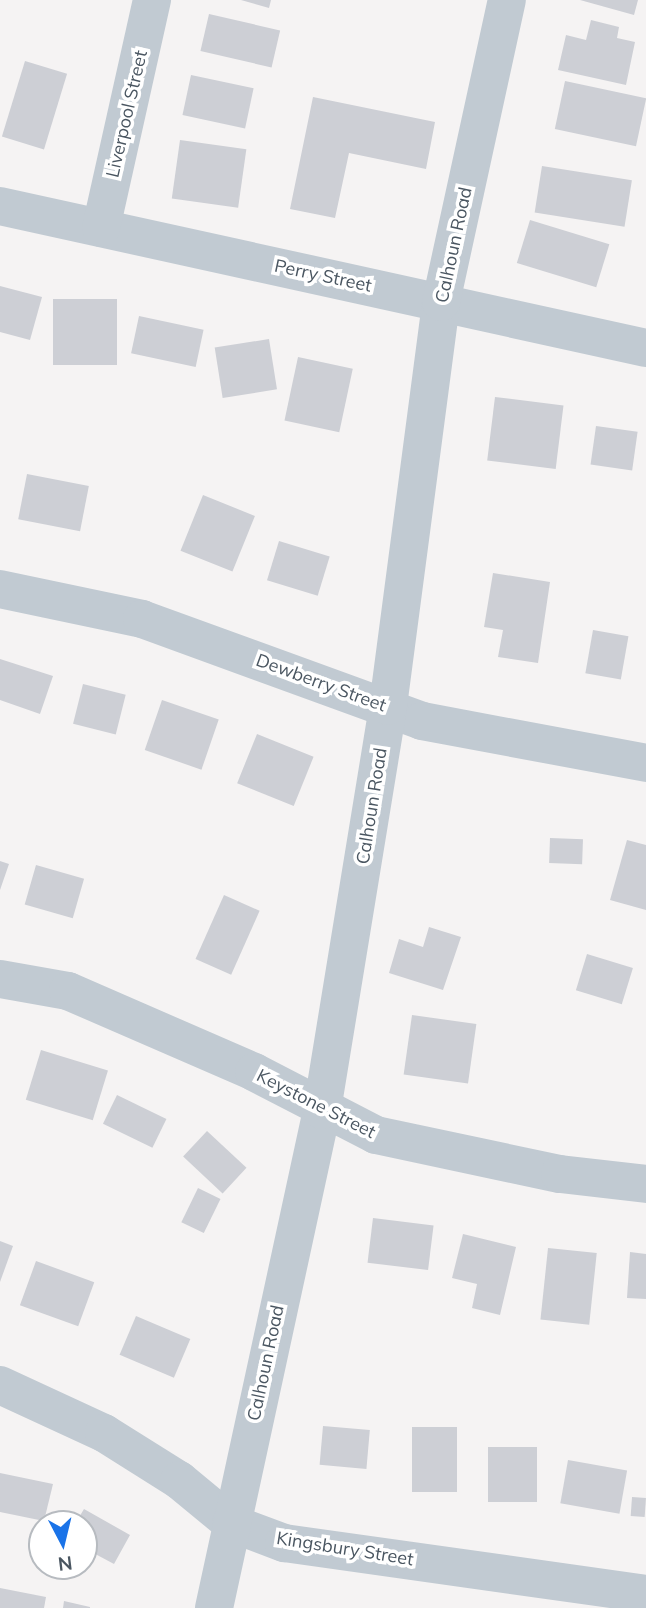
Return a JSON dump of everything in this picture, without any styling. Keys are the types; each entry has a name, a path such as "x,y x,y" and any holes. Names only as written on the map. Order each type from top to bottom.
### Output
{"street":[{"name":"Liverpool Street","path":"101,228 152,0"},
{"name":"Calhoun Road","path":"214,1608 322,1110 388,706 441,302 507,0"},
{"name":"Perry Street","path":"0,206 646,348"},
{"name":"Dewberry Street","path":"0,589 142,619 388,706 422,721 646,763"},
{"name":"Keystone Street","path":"0,979 68,991 254,1072 322,1110 376,1135 560,1174 646,1184"},
{"name":"Kingsbury Street","path":"0,1385 104,1433 178,1480 231,1523 284,1543 646,1594"}],"building":[{"path":"241,0 271,0 269,8"},
{"path":"580,0 638,0 634,15"},
{"path":"209,14 280,30 272,67 200,51"},
{"path":"591,20 619,27 617,38 635,42 626,85 558,70 566,35 586,40"},
{"path":"25,61 67,74 44,149 2,137"},
{"path":"191,75 254,88 245,128 182,115"},
{"path":"565,81 646,98 636,146 555,129"},
{"path":"313,97 435,122 426,169 349,153 335,218 290,209"},
{"path":"180,140 246,149 238,208 172,198"},
{"path":"542,166 632,180 625,227 535,212"},
{"path":"530,220 609,244 596,287 517,263"},
{"path":"0,286 42,297 30,340 0,332"},
{"path":"53,299 117,299 117,365 53,365"},
{"path":"139,316 204,330 196,367 131,353"},
{"path":"269,339 277,389 223,398 215,348"},
{"path":"298,357 353,369 339,432 284,421"},
{"path":"495,397 563,405 556,469 487,461"},
{"path":"596,426 638,432 632,470 591,465"},
{"path":"27,474 89,486 80,531 18,519"},
{"path":"203,495 255,516 232,572 181,551"},
{"path":"279,541 330,556 318,596 267,580"},
{"path":"493,573 550,582 538,663 498,657 503,630 484,627"},
{"path":"593,630 628,636 621,680 585,673"},
{"path":"0,659 53,676 40,714 0,700"},
{"path":"83,684 126,695 116,734 73,724"},
{"path":"162,700 219,720 201,770 145,750"},
{"path":"257,734 314,757 294,806 237,783"},
{"path":"550,838 583,839 582,864 549,863"},
{"path":"627,840 646,845 646,910 610,900"},
{"path":"0,861 9,864 0,890"},
{"path":"36,865 84,879 73,918 25,904"},
{"path":"224,895 260,911 231,975 196,959"},
{"path":"429,927 461,937 443,990 389,973 399,939 423,947"},
{"path":"587,954 633,968 622,1004 576,990"},
{"path":"412,1015 476,1024 468,1083 404,1074"},
{"path":"41,1050 108,1070 93,1120 26,1100"},
{"path":"117,1095 166,1119 152,1148 103,1124"},
{"path":"207,1131 246,1168 223,1193 183,1157"},
{"path":"198,1188 220,1199 204,1233 181,1222"},
{"path":"373,1218 434,1225 428,1270 368,1263"},
{"path":"463,1234 516,1247 500,1315 472,1308 477,1284 452,1278"},
{"path":"0,1241 13,1246 0,1282"},
{"path":"548,1248 597,1253 589,1325 540,1320"},
{"path":"630,1252 646,1254 646,1299 627,1298"},
{"path":"36,1261 94,1282 78,1326 20,1305"},
{"path":"136,1316 190,1339 174,1378 120,1355"},
{"path":"323,1426 370,1430 366,1469 320,1465"},
{"path":"412,1427 457,1427 457,1492 412,1492"},
{"path":"488,1447 537,1447 537,1502 488,1502"},
{"path":"568,1460 627,1470 619,1514 560,1503"},
{"path":"0,1473 53,1484 47,1510 28,1510 28,1518 0,1512"},
{"path":"632,1497 646,1498 645,1517 631,1516"},
{"path":"98,1517 130,1535 114,1564 98,1555"},
{"path":"0,1588 46,1597 44,1608 0,1608"},
{"path":"64,1601 90,1607 90,1608 63,1608"}]}
